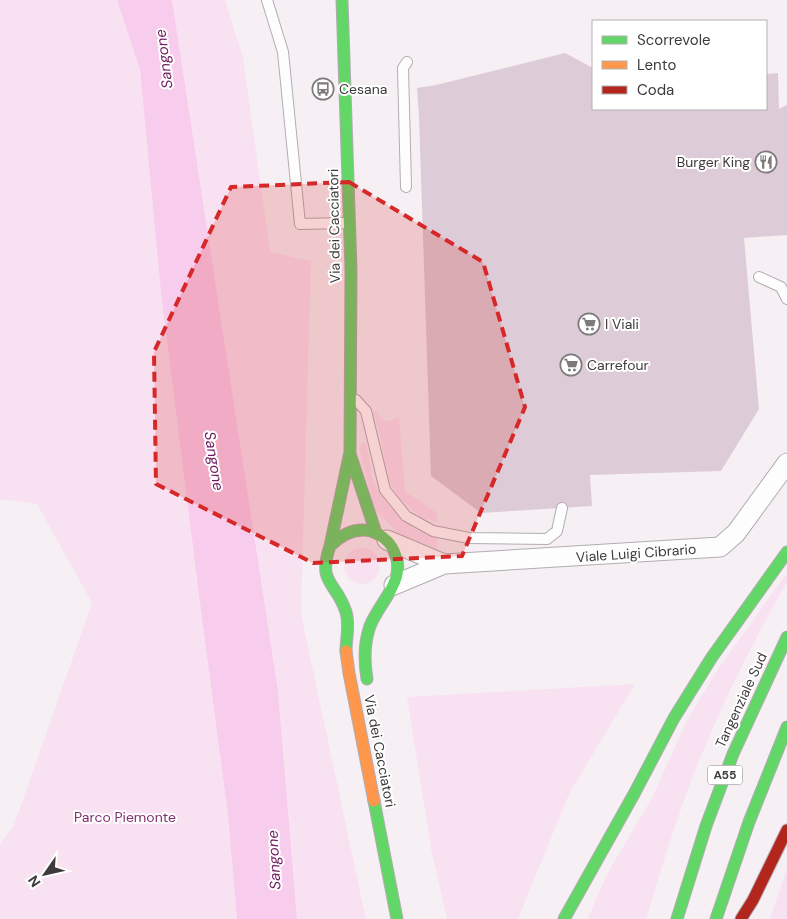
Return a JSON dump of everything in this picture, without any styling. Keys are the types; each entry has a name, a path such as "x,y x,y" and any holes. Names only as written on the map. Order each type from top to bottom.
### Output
{"main road":[{"name":"Via dei Cacciatori","path":"342,0 350,225 350,452 330,546 325,558 324,570 327,582 343,605 348,622 346,646 349,673 397,919"},
{"name":"Via dei Cacciatori","path":"350,452 381,536 394,550 398,562 398,574 377,610 366,644 364,663 370,694"},
{"path":"330,546 339,537 350,531 363,530 381,536"},
{"path":"564,919 679,710 712,657 787,552"},
{"path":"371,603 390,590"},
{"path":"333,592 342,600 354,604"},
{"name":"Tangenziale Sud","path":"677,919 706,826 733,754 787,637"},
{"name":"A55","path":"716,919 739,846 759,792 787,727"},
{"path":"741,919 787,830"}],"street":[{"name":"Viale Luigi Cibrario","path":"444,564 720,547 736,533 787,463"},
{"path":"381,536 444,564"},
{"path":"390,590 444,564"}],"lane":[{"path":"267,0 284,52 300,224 344,223 350,225"},
{"path":"406,62 403,68 406,187"},
{"path":"759,277 781,287 787,299"},
{"path":"350,393 366,411 385,490 406,516 433,531 469,538 547,539 558,531 562,508"}],"highlighted area":[{"path":"349,182 483,262 525,407 462,556 313,563 156,484 154,352 231,187"}],"green space":[{"name":"Parco Piemonte","path":"0,0 117,0 140,70 161,293 228,815 237,919 0,919 0,844 14,825 92,603 37,504 0,499"},
{"path":"172,0 225,0 243,57 270,252 311,261 301,614 366,919 297,919 278,691"},
{"path":"375,410 382,420 391,421 399,416 405,491 437,513 437,522 421,518 398,497 385,474 382,443 373,412"},
{"path":"366,441 373,481 389,506 415,529 437,538 437,548 400,535 374,509 359,446"},
{"path":"362,548 369,549 375,553 379,559 379,573 375,579 369,583 362,584 355,583 349,579 345,573 344,566 345,559 349,553 355,549"},
{"path":"787,573 787,582 741,668 701,756 678,816 646,919 588,919 611,867 652,798 687,720 718,669"},
{"path":"635,684 569,794 518,919 447,919 431,849 407,697"},
{"path":"787,868 787,919 770,919"}],"water":[{"name":"Sangone","path":"117,0 172,0 278,691 297,919 237,919 228,815 161,293 140,70"}],"building":[{"name":"I Viali","path":"565,53 592,67 592,110 767,110 767,74 778,73 779,109 787,105 787,235 744,238 759,409 721,471 590,475 592,506 481,513 431,476 417,88"}],"traffic: fast":[{"path":"342,0 351,270 350,452 326,568 329,582 346,612 348,627 346,651"},
{"path":"350,454 376,533"},
{"path":"330,546 339,538 353,531 371,531 380,535 388,542 397,558 398,569 396,578 368,632 365,652 367,679"},
{"path":"564,919 674,718 712,657 787,552"},
{"path":"677,919 706,826 733,754 787,637"},
{"path":"716,919 749,822 787,727"},
{"path":"374,801 397,919"}],"traffic: slow":[{"path":"346,651 374,801"}],"traffic: jam":[{"path":"741,919 753,900 787,830"}],"place":[{"name":"Cesana","path":"323,89"},
{"name":"Burger King","path":"766,162"},
{"name":"I Viali","path":"589,324"},
{"name":"Carrefour","path":"571,365"}]}
